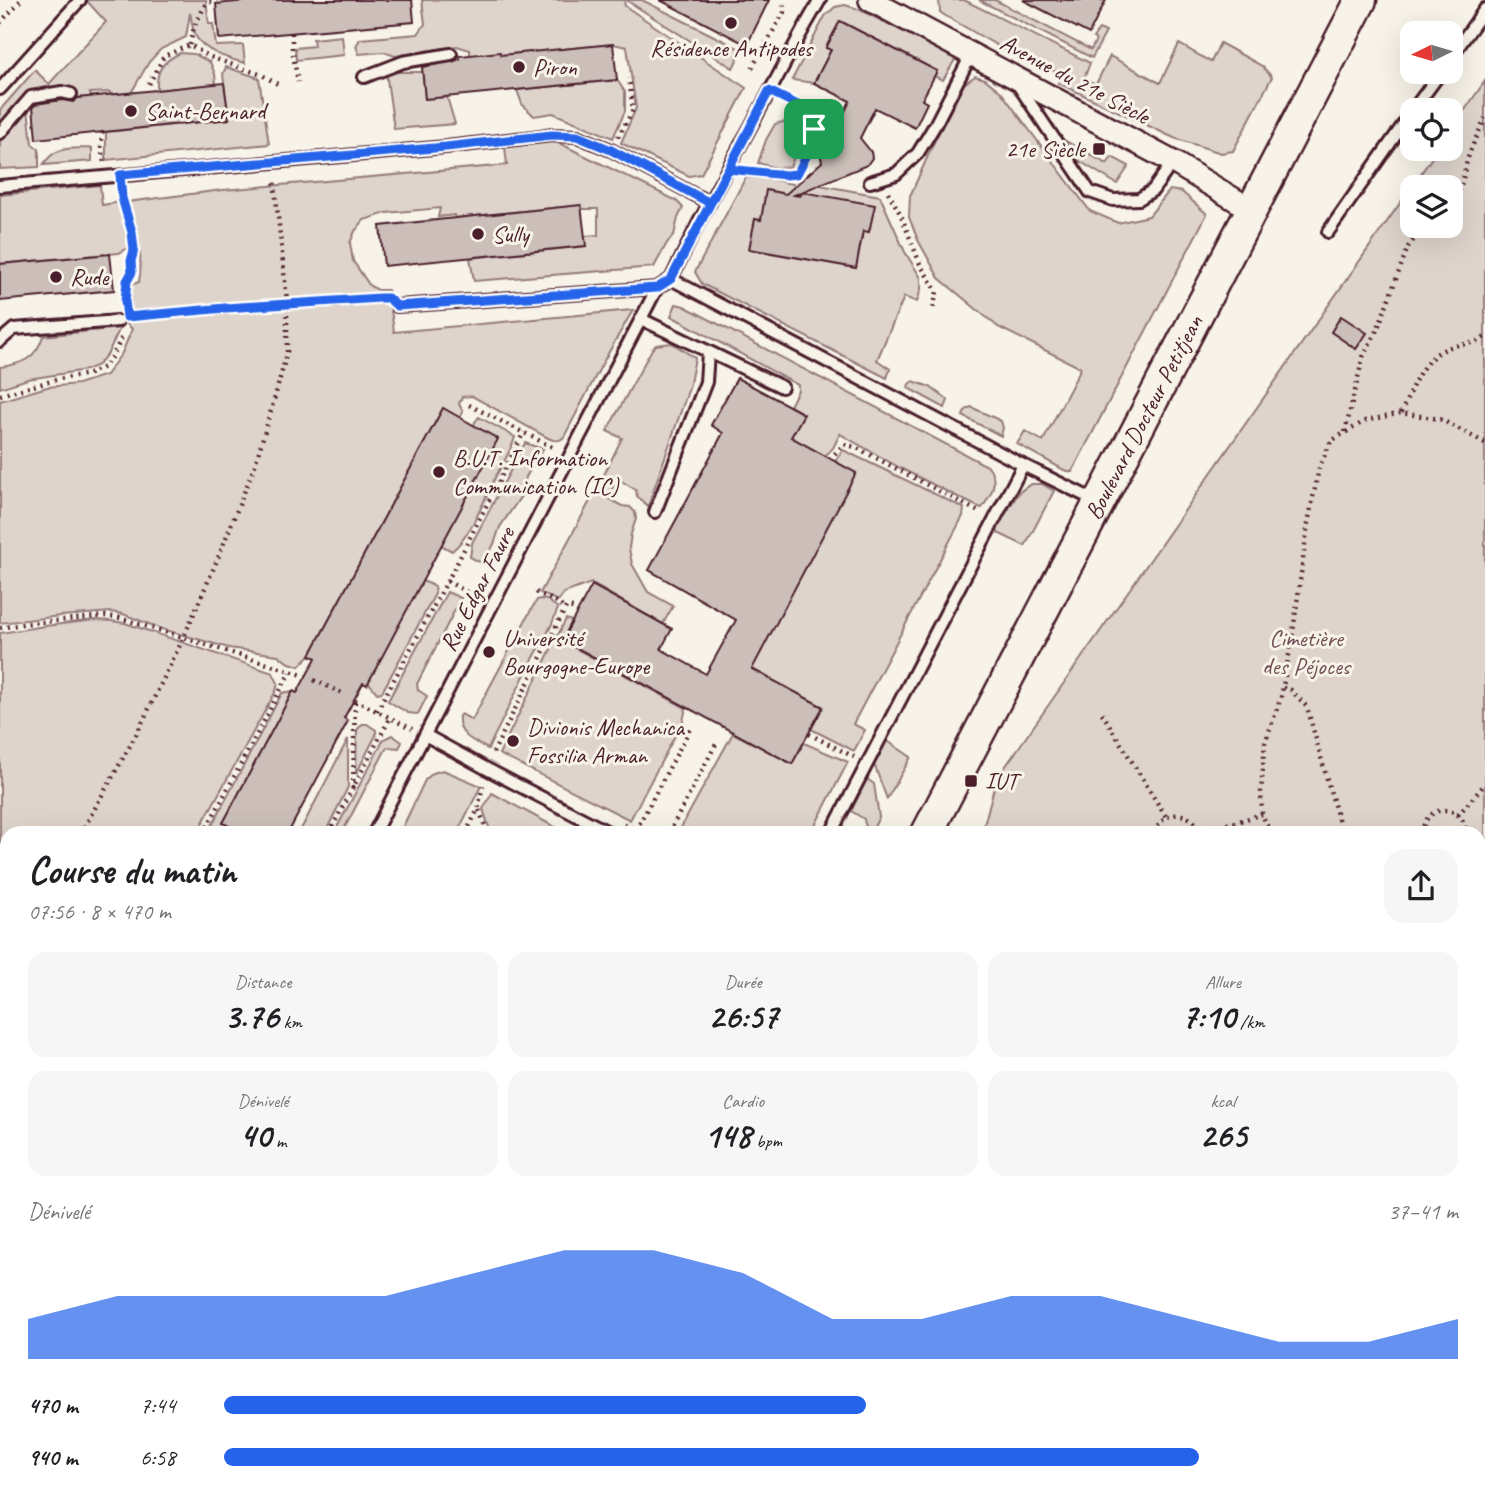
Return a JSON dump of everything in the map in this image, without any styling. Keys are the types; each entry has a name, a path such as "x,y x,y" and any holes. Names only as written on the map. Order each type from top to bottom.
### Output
{"main road":[{"name":"Boulevard Docteur Petitjean","path":"931,826 1361,0"}],"street":[{"name":"Avenue du 21e Siècle","path":"870,0 1174,162 1252,210"}],"lane":[{"path":"0,89 79,0"},
{"path":"820,0 769,91 671,279 1023,465 1100,502"},
{"path":"1463,40 1485,9"},
{"path":"874,181 896,174 918,153 972,53"},
{"path":"364,77 403,62 450,54"},
{"path":"1010,73 1090,192 1113,200 1139,199 1153,190 1174,162"},
{"path":"0,133 31,96 62,92 71,94"},
{"path":"1328,232 1400,130"},
{"path":"0,186 446,147 552,135 577,136 611,150 710,203"},
{"name":"Rue Edgar Faure","path":"378,826 657,288 671,279"},
{"path":"397,306 657,288"},
{"path":"641,319 782,387"},
{"path":"0,341 14,329 118,321"},
{"path":"655,512 706,382 708,352"},
{"path":"835,826 1023,465"},
{"path":"425,735 596,826"}],"path":[{"path":"0,23 21,0"},
{"path":"190,45 194,27 206,3 217,0"},
{"path":"752,68 784,12 783,0"},
{"path":"292,33 298,82"},
{"path":"149,84 164,57 190,45"},
{"path":"190,45 210,57 262,75 281,86"},
{"path":"611,150 633,110 629,78"},
{"path":"728,169 797,174 808,153 814,118 808,110 769,91"},
{"path":"1463,182 1468,160 1485,118"},
{"path":"102,132 101,148 107,176"},
{"path":"85,826 136,735 183,639 218,558 255,465 287,352 287,304 273,161"},
{"path":"120,175 122,198 134,250 132,272 127,281 127,317 380,298 388,298 397,306"},
{"path":"874,181 892,198 920,264 937,292 933,309"},
{"path":"1345,433 1363,357 1378,328 1408,247 1415,238"},
{"path":"0,395 89,374 104,367 113,355 126,327 118,321"},
{"path":"1401,413 1426,362 1441,351 1455,346 1472,345 1485,337"},
{"path":"468,405 569,456"},
{"path":"1267,826 1262,814 1261,792 1265,743 1283,688 1293,639 1308,523 1319,468 1331,441 1365,421 1401,413 1440,419 1485,443"},
{"path":"377,711 524,432"},
{"path":"830,459 844,444 855,447 994,520"},
{"path":"447,581 492,606"},
{"path":"536,592 559,603 564,610"},
{"path":"491,756 564,610 566,607 573,608"},
{"path":"0,628 106,616 120,618 306,676"},
{"path":"208,826 290,672"},
{"path":"314,680 344,694"},
{"path":"1283,688 1291,690 1307,707 1340,826"},
{"path":"353,789 354,700 425,735"},
{"path":"1102,713 1166,817"},
{"path":"333,826 390,718"},
{"path":"638,826 690,729"},
{"path":"809,734 867,763"},
{"path":"673,826 717,742"},
{"path":"470,826 478,809 484,780"},
{"path":"1458,815 1485,784"},
{"path":"478,809 485,826"},
{"path":"1423,826 1432,813 1446,810 1458,815 1464,826"},
{"path":"1158,826 1166,817 1175,814 1195,822 1197,826"},
{"path":"1218,826 1262,814"}],"green space":[{"path":"86,0 206,0 209,24 213,24 216,46 243,45 245,63 217,54 204,46 195,35 190,13 186,37 161,49 149,62 131,93 90,93 91,97 74,98 70,88 28,95 0,127 0,110 35,70 49,84 106,22"},
{"path":"422,0 624,0 625,6 746,88 701,174 689,176 621,143 636,108 627,47 613,44 470,58 470,50 457,46 395,56 384,52 359,54 356,46 360,39 418,34 425,24"},
{"path":"626,0 642,0 742,50 733,68"},
{"path":"939,0 964,0 1090,63 1084,79 1096,84 1110,56 1160,83 1179,44 1211,62 1220,43 1262,66 1272,77 1233,151 1221,153 1174,138 1058,83 1061,74 1034,61 1031,65 944,15 940,12"},
{"path":"979,0 995,0 1091,50 1096,40 1093,38 1099,29 1106,32 1092,58"},
{"path":"845,5 956,58 943,80 934,76 936,71 840,21 826,47 831,50 814,83 792,80 825,16 835,7"},
{"path":"342,36 344,55 296,60 295,48 314,46 313,39"},
{"path":"180,53 194,54 210,62 216,84 157,90 161,67"},
{"path":"226,67 259,78 269,144 106,160 106,132 228,119 223,74"},
{"path":"386,72 423,72 425,99 447,97 455,124 394,129"},
{"path":"975,76 985,79 1001,92 1090,211 1118,223 1149,216 1170,190 1182,192 1207,214 1072,472 1017,444 1025,431 1043,441 1081,368 998,327 939,278 909,217 910,196 935,140 964,84"},
{"path":"617,80 625,92 625,111 613,138 553,113 534,116 522,104 517,90"},
{"name":"Cimetière des Péjoces","path":"1485,81 1485,826 984,826 996,780 1400,203 1400,238 1463,238 1463,175 1420,175 1430,161 1463,161 1463,113"},
{"path":"28,108 32,144 39,149 39,167 0,169 0,141"},
{"path":"802,117 790,167 776,168 758,163 775,124"},
{"path":"1060,138 1107,164 1112,157 1129,166 1117,184 1073,157"},
{"path":"551,141 677,201 683,208 674,235 654,267 474,281 470,258 585,246 584,236 598,235 598,209 582,209 581,205 455,218 454,215 438,217 440,208 386,213 364,220 355,231 350,243 353,261 370,286 378,290 388,290 389,294 131,311 131,285 139,282 140,262 138,242 127,202 223,190 507,165 505,147"},
{"path":"92,148 92,161 43,165 58,151"},
{"path":"746,177 767,178 808,188 814,184 880,196 905,252 921,278 917,302 904,297 877,360 890,369 887,378 702,284 695,272"},
{"path":"100,185 102,205 121,202 132,246 119,253 0,264 0,195"},
{"path":"390,302 394,332 633,310 560,440 548,438 472,396 462,397 459,404 463,412 460,418 443,408 310,655 299,666 278,655 229,648 111,612 0,623 0,401 47,387 78,384 106,375 122,353 132,329 123,320"},
{"path":"676,304 989,467 994,483 982,508 902,469 840,434 833,448 825,456 791,437 804,414 790,406 798,385 671,316"},
{"path":"120,328 108,353 98,365 86,370 28,379 0,388 0,367 27,359 36,350 43,336"},
{"path":"672,343 695,358 689,388 648,506 637,496 636,490 618,479 607,498 630,507 635,512 636,519 629,548 632,564 648,592 673,606 663,624 591,583 564,593 558,601 540,593 622,438 607,431 652,349 656,345"},
{"path":"913,381 930,387 948,400 945,408 908,388"},
{"path":"971,407 1001,421 1001,436 963,416"},
{"path":"479,417 515,437 472,526 452,551 441,545 475,422"},
{"path":"525,443 543,449 526,477 521,496 500,527 483,564 470,557 472,543"},
{"path":"843,450 964,508 963,516 853,724 865,730 854,751 811,729 823,707 749,668 835,461"},
{"path":"1032,484 1042,484 1054,491 1025,546 998,533 998,527 1019,493"},
{"path":"422,581 435,586 435,594 382,692 377,693 368,682"},
{"path":"447,592 461,598 417,684 418,690 427,696 418,714 408,713 388,701"},
{"path":"540,599 547,600 558,608 488,749 463,733 459,716 461,714 472,720 532,608"},
{"path":"566,619 572,621 562,641 686,708 683,721 630,820 499,754"},
{"path":"95,620 125,623 273,673 278,683 276,691 201,826 0,826 0,633"},
{"path":"293,691 223,823 229,826 212,826 282,693"},
{"path":"362,724 376,730 376,735 356,774 357,730"},
{"path":"733,733 792,764 804,743 848,762 815,826 682,826"},
{"path":"392,735 402,742 399,748 387,747 346,826 338,826 384,739"},
{"path":"348,739 348,787 328,826 303,826"},
{"path":"886,740 911,757 887,799 874,764"},
{"path":"443,770 481,786 461,826 403,826 425,780 433,773"},
{"path":"867,779 874,784 879,817 874,826 866,826 864,819 851,811"},
{"path":"492,793 553,826 489,826 483,809"}],"building":[{"path":"257,0 412,0 414,22 219,39 216,4"},
{"name":"Résidence Antipodes","path":"660,0 769,0 747,45"},
{"path":"1023,0 1106,0 1089,34"},
{"path":"840,21 937,71 922,100 927,103 915,128 875,108 860,138 871,152 872,158 867,165 794,195 800,196 803,192 875,205 869,232 863,231 856,268 749,249 755,219 761,220 766,190 786,194 822,162 819,147 821,142 835,132 850,101 814,83 831,50 826,48"},
{"name":"Piron","path":"613,44 617,80 425,99 422,67 452,62 460,59 459,56 500,52 501,55"},
{"name":"Saint-Bernard","path":"224,83 229,119 36,139 35,104 62,100 73,102 78,98"},
{"name":"Sully","path":"581,205 586,246 384,266 380,226"},
{"name":"Rude","path":"110,254 114,290 0,301 0,264"},
{"path":"1341,316 1367,333 1356,349 1331,332"},
{"path":"737,378 804,414 791,437 856,473 752,669 823,707 792,764 562,640 592,585 672,629 661,649 706,674 736,620 649,570 723,433 711,425"},
{"path":"443,408 498,439 367,685 363,683 344,718 348,721 292,826 229,826 223,823 293,691 297,693 316,658 310,655"}],"place":[{"name":"Résidence Antipodes","path":"731,23"},
{"name":"Piron","path":"519,67"},
{"name":"Saint-Bernard","path":"131,111"},
{"name":"21e Siècle","path":"1099,149"},
{"name":"Sully","path":"478,234"},
{"name":"Rude","path":"56,277"},
{"name":"B.U.T. Information Communication (IC)","path":"439,472"},
{"name":"Université Bourgogne-Europe","path":"489,652"},
{"name":"Divionis Mechanica Fossilia Arman","path":"513,741"},
{"name":"IUT","path":"971,781"}],"route":[{"path":"814,129 808,153 797,174 728,169 710,203 611,150 577,136 552,135 446,147 120,175 122,198 134,250 132,272 127,281 127,317 380,298 388,298 397,306 657,288 671,279 699,222 710,203 769,91 808,110 814,118 814,129"}]}
